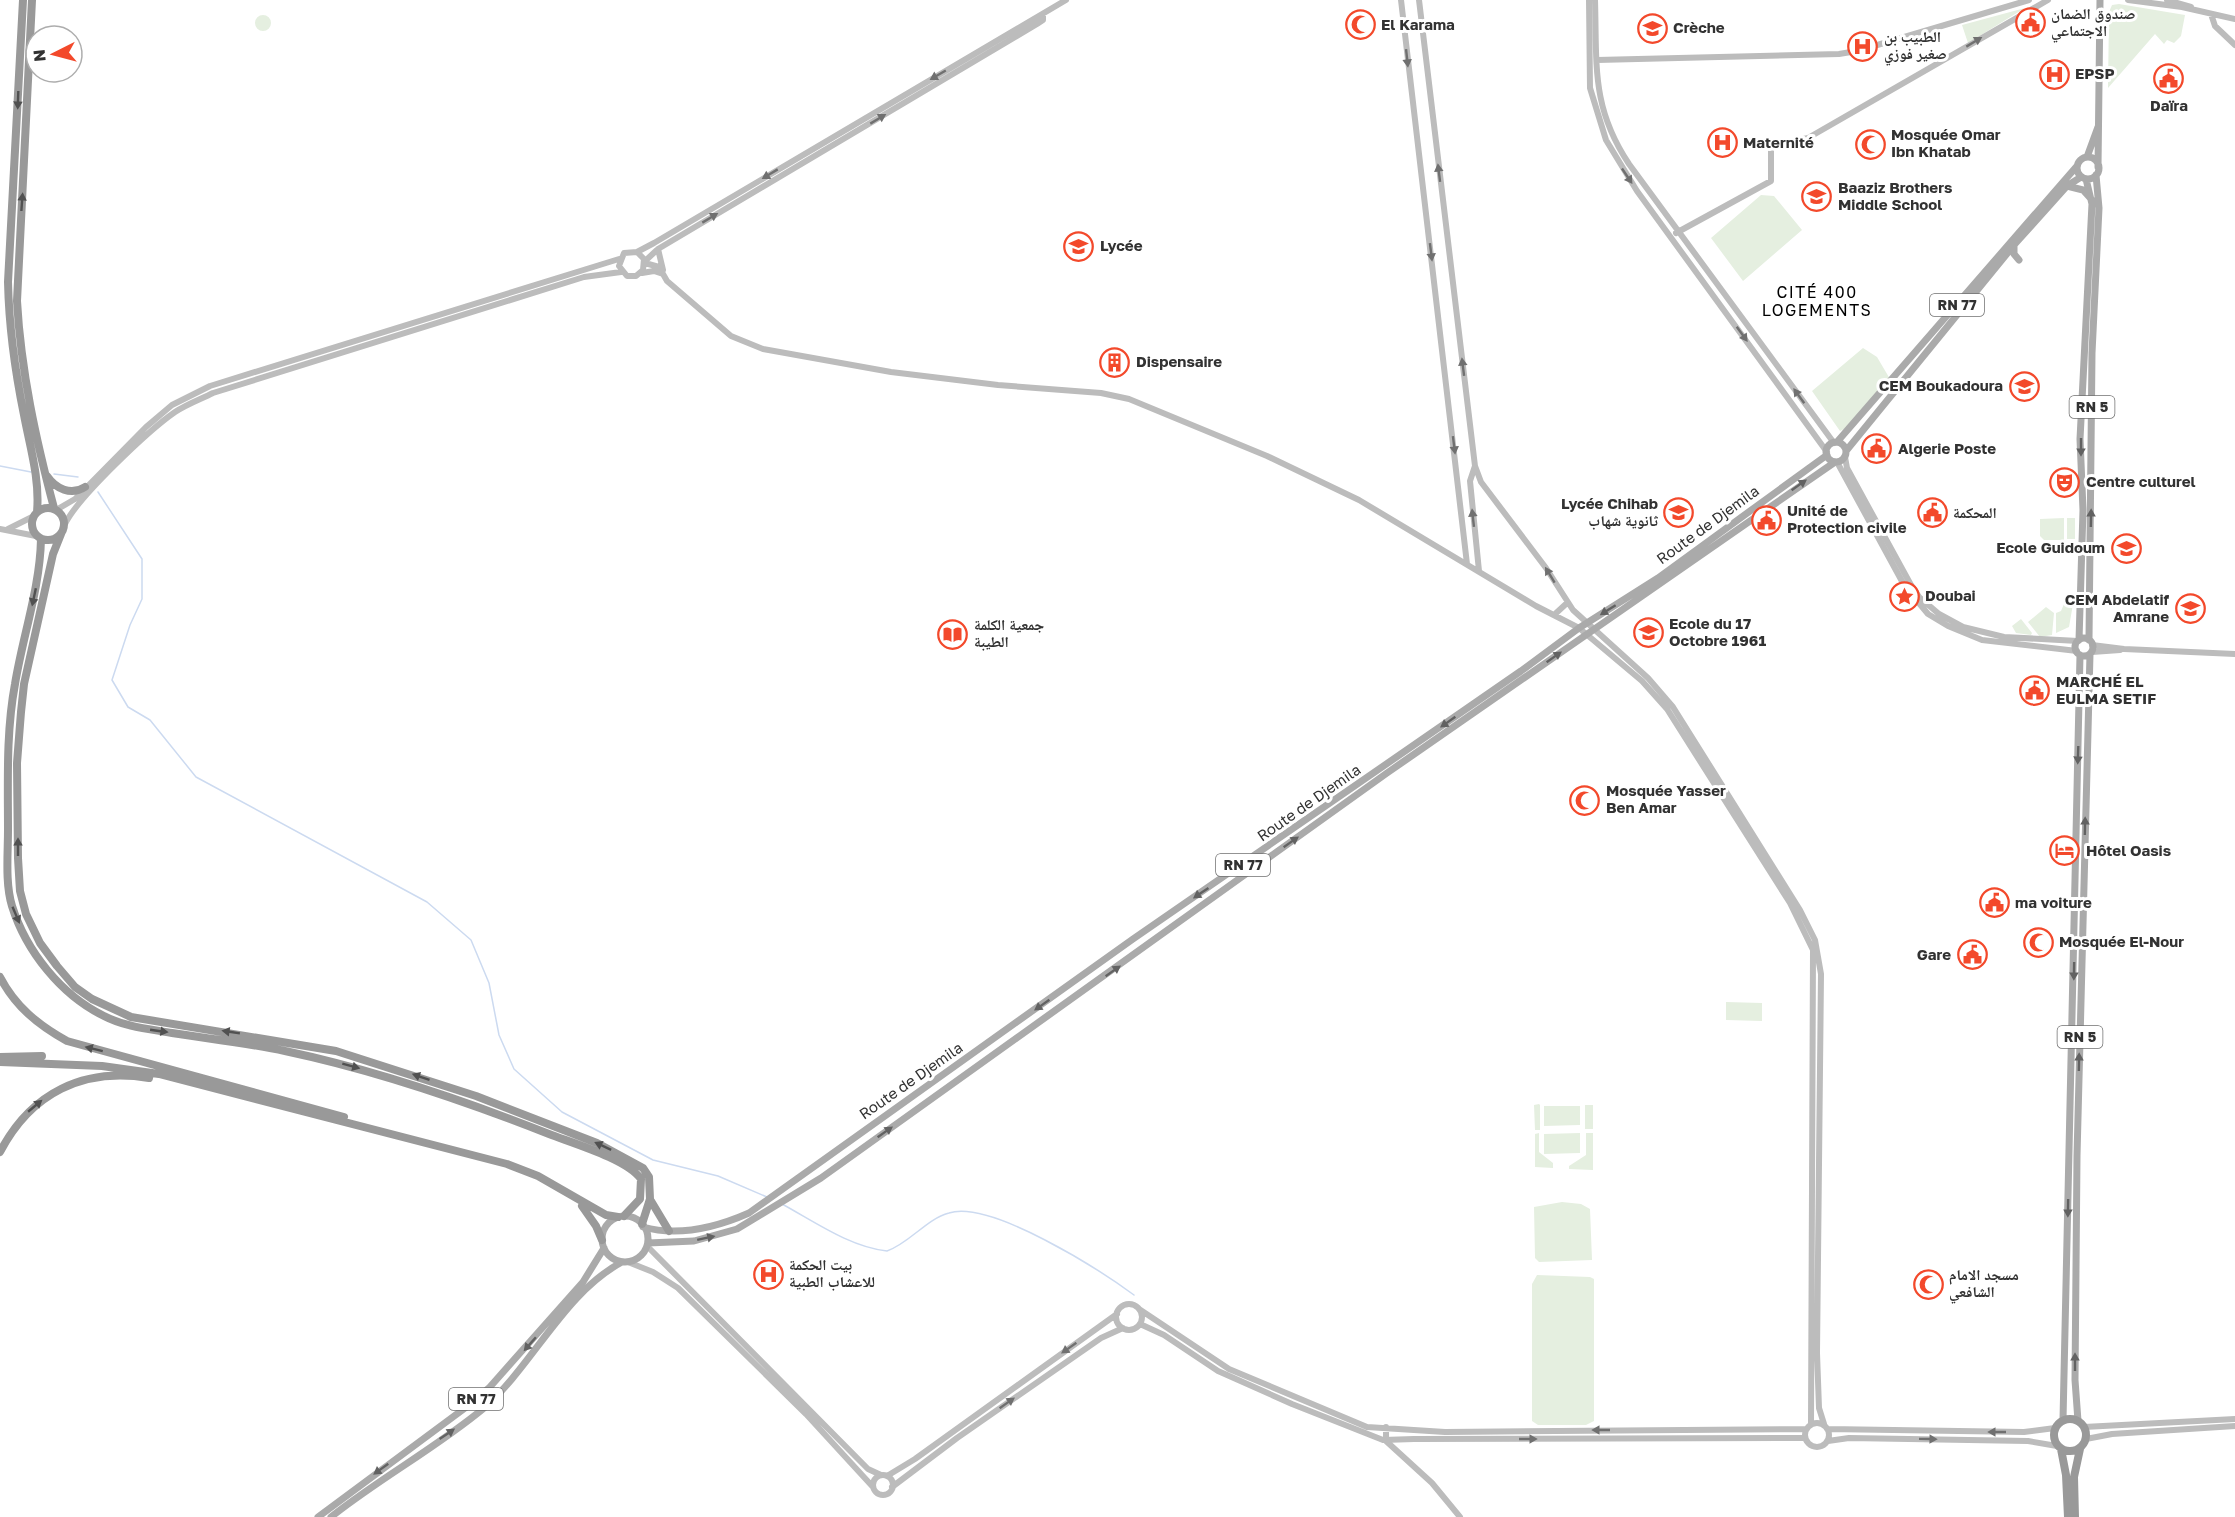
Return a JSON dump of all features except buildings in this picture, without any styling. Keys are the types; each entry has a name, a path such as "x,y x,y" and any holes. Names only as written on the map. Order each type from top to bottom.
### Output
{"highway":[{"path":"0,1059 121,1068 361,1124 507,1164 538,1176 606,1215 621,1217 639,1199 641,1179 630,1169 592,1151 389,1076 334,1061 257,1045 136,1028 115,1022 86,1006 46,969 25,935 12,904 8,862 8,749 14,685 37,581 39,538 32,526 35,514 36,476 12,354 9,320 8,282 23,0"},
{"path":"32,0 16,301 20,346 44,471 55,509 65,524 53,554 24,684 17,763 20,891 26,914 40,943 75,987 92,999 131,1017 336,1051 409,1073 597,1143 643,1168 649,1177 650,1199 643,1226"},
{"path":"44,471 58,488 71,491 85,488"},
{"path":"35,514 47,508 55,509"},
{"path":"39,538 52,540 61,534"},
{"path":"0,977 19,1006 48,1031 67,1041 332,1113 361,1124"},
{"path":"0,1059 88,1059 170,1069"},
{"path":"0,1152 19,1120 34,1106 50,1094 81,1080 104,1076 136,1076 214,1088"},
{"path":"576,1199 596,1226 603,1244"},
{"path":"650,1199 669,1231"},
{"path":"2068,1517 2065,1465 2053,1437 2055,1428 2063,1420 2081,1424 2086,1439 2080,1449 2074,1477 2075,1517"},
{"path":"2059,1448 2070,1452 2080,1449"}],"main road":[{"path":"65,524 76,507 116,466 176,411 213,393 619,259 625,252 637,252 1065,0"},
{"path":"1401,0 1467,564"},
{"path":"1419,0 1475,466 1481,482 1546,568 1567,603 1667,709 1790,903 1812,945 1814,972 1809,1426 1805,1438"},
{"path":"1588,0 1590,88 1596,115 1606,140 1624,171 1671,237 1827,453 1836,462 1912,597 1928,614 1948,626 1985,637 2078,653 2091,647"},
{"path":"1595,0 1597,87 1611,135 1679,232 1845,454 1847,468 1919,597 1949,620 1985,637 2079,641 2091,647 2235,654"},
{"path":"1597,60 1839,54 1857,51 1954,20 2029,0"},
{"path":"1671,237 1771,181 1771,146 1808,138 2048,0"},
{"name":"RN 5","path":"2079,641 2083,519 2080,439 2094,242 2099,208 2097,171 2100,119 2100,0"},
{"path":"2128,0 2151,2 2235,19"},
{"path":"2167,0 2183,3 2196,11"},
{"path":"641,273 644,262 658,249 1037,24 1043,20 1043,14"},
{"path":"2211,14 2215,26 2235,45"},
{"name":"RN 5","path":"2087,158 2100,119"},
{"path":"2087,158 2094,160 2097,171 2083,178 2077,166 2081,159 2087,158"},
{"name":"RN 77","path":"1836,443 2077,166"},
{"name":"RN 5","path":"2081,1424 2075,1380 2077,1156 2091,647 2094,242 2092,200 2083,178"},
{"name":"RN 77","path":"1845,454 2014,245 2067,186 2083,178"},
{"path":"2067,186 2083,189 2092,200"},
{"path":"2014,245 2014,254 2019,260"},
{"path":"658,249 667,281 731,336 763,349 891,372 998,385 1101,393 1129,399 1267,456 1339,490 1554,615 1579,628 1591,631 1670,702 1800,910 1818,948 1821,975 1817,1353 1819,1408 1826,1426 1828,1441"},
{"path":"637,252 644,262 657,265 664,274"},
{"path":"619,259 621,272"},
{"path":"55,509 75,499 146,427 172,405 210,386 584,277 621,272 630,277 654,271 664,274"},
{"name":"Route de Djemila","path":"643,1226 669,1231 717,1226 749,1213 1133,939 1521,671 1587,622 1658,578 1827,453 1829,446 1836,443"},
{"path":"647,1245 721,1235 750,1224 776,1208 1845,454"},
{"path":"1475,466 1470,481 1479,571"},
{"path":"8,529 35,514"},
{"path":"0,529 39,538"},
{"path":"1554,615 1567,603"},
{"path":"2078,653 2079,641"},
{"name":"RN 5","path":"2063,1420 2078,653"},
{"path":"331,1517 484,1407 519,1371 588,1287 625,1262 640,1257 647,1245 647,1233 634,1218 621,1217 606,1226 603,1244 611,1257 625,1262 652,1272 678,1288 799,1406 883,1495 957,1438 1101,1338 1123,1328 1132,1329 1140,1324 1142,1315 1139,1308"},
{"name":"RN 77","path":"318,1517 465,1408 508,1369 587,1276 603,1244"},
{"path":"647,1245 868,1469 884,1476 892,1487"},
{"path":"1123,1328 1117,1320 1120,1308 1128,1304 1139,1308 1229,1370 1386,1441 1432,1483 1460,1517"},
{"path":"873,1487 875,1478 884,1476 915,1459 1117,1314"},
{"path":"1140,1324 1164,1335 1228,1375 1362,1429 1386,1427 1445,1432 1826,1426 2024,1432 2055,1428"},
{"path":"2081,1424 2235,1419"},
{"path":"2086,1439 2112,1434 2235,1426"},
{"path":"1386,1427 1386,1441"},
{"path":"1398,1428 1398,1441"},
{"path":"1386,1441 1805,1438 1815,1447 1822,1446 1828,1441 1849,1438 2028,1441 2059,1448"},
{"path":"406,1452 411,1459"}],"green space":[{"path":"2119,4 2185,15 2181,36 2174,43 2167,40 2164,44 2155,34 2108,88 2109,12 2112,5"},
{"path":"2025,8 1968,43 1962,25"},
{"path":"263,15 269,17 271,23 269,29 263,31 257,29 255,23 257,17"},
{"path":"1761,195 1774,196 1802,230 1743,281 1711,238"},
{"path":"1863,348 1877,357 1890,379 1852,425 1840,431 1812,391"},
{"path":"2064,518 2064,540 2044,540 2040,536 2040,519"},
{"path":"2067,518 2075,518 2075,539 2067,539"},
{"path":"2064,604 2073,604 2069,627 2056,633 2056,613 2061,611"},
{"path":"2046,607 2054,613 2052,635 2040,637 2028,622"},
{"path":"2021,619 2032,633 2031,635 2016,633 2012,626"},
{"path":"1726,1002 1762,1003 1762,1021 1726,1020"},
{"path":"1539,1104 1540,1130 1535,1130 1534,1105"},
{"path":"1585,1105 1593,1105 1593,1129 1585,1129"},
{"path":"1544,1106 1580,1106 1580,1125 1544,1126"},
{"path":"1539,1133 1539,1152 1553,1163 1553,1168 1535,1167 1535,1134"},
{"path":"1580,1133 1580,1153 1544,1154 1544,1134"},
{"path":"1586,1133 1593,1133 1593,1170 1569,1169 1569,1166 1586,1155"},
{"path":"1562,1202 1581,1204 1590,1209 1592,1260 1539,1262 1535,1258 1534,1207"},
{"path":"1537,1275 1594,1279 1594,1421 1586,1425 1538,1425 1532,1421 1532,1284"}],"waterway":[{"path":"0,466 31,472"},
{"path":"54,474 78,477"},
{"path":"98,492 142,559 142,599 130,625 112,680 128,707 150,720 196,777 427,902 471,940 489,983 499,1035 514,1069 562,1112 653,1160 718,1176 767,1197"},
{"path":"782,1204 846,1239 873,1249 887,1251 903,1243 933,1220 949,1213 968,1212 991,1217 1017,1227 1072,1255 1134,1295"}],"place":[{"name":"صندوق الضمان الاجتماعي","path":"2030,23"},
{"name":"El Karama","path":"1360,25"},
{"name":"Crèche","path":"1652,28"},
{"name":"الطبيب بن صغير فوزي","path":"1863,46"},
{"name":"EPSP","path":"2054,74"},
{"name":"Daïra","path":"2169,79"},
{"name":"Maternité","path":"1722,143"},
{"name":"Mosquée Omar Ibn Khatab","path":"1870,144"},
{"name":"Baaziz Brothers Middle School","path":"1817,197"},
{"name":"Lycée","path":"1079,246"},
{"name":"Dispensaire","path":"1115,362"},
{"name":"CEM Boukadoura","path":"2024,386"},
{"name":"Algerie Poste","path":"1877,449"},
{"name":"Centre culturel","path":"2065,482"},
{"name":"Lycée Chihab ثانوية شهاب","path":"1679,513"},
{"name":"المحكمة","path":"1932,513"},
{"name":"Unité de Protection civile","path":"1766,520"},
{"name":"Ecole Guidoum","path":"2126,548"},
{"name":"Doubai","path":"1904,596"},
{"name":"CEM Abdelatif Amrane","path":"2190,609"},
{"name":"Ecole du 17 Octobre 1961","path":"1648,633"},
{"name":"جمعية الكلمة الطيبة","path":"953,634"},
{"name":"MARCHÉ EL EULMA SETIF","path":"2035,691"},
{"name":"Mosquée Yasser Ben Amar","path":"1585,800"},
{"name":"Hôtel Oasis","path":"2065,851"},
{"name":"ma voiture","path":"1994,903"},
{"name":"Mosquée El-Nour","path":"2038,942"},
{"name":"Gare","path":"1972,955"},
{"name":"بيت الحكمة للاعشاب الطبية","path":"768,1274"},
{"name":"مسجد الامام الشافعي","path":"1928,1284"}],"district":[{"name":"CITÉ 400 LOGEMENTS","path":"1817,301"}]}
